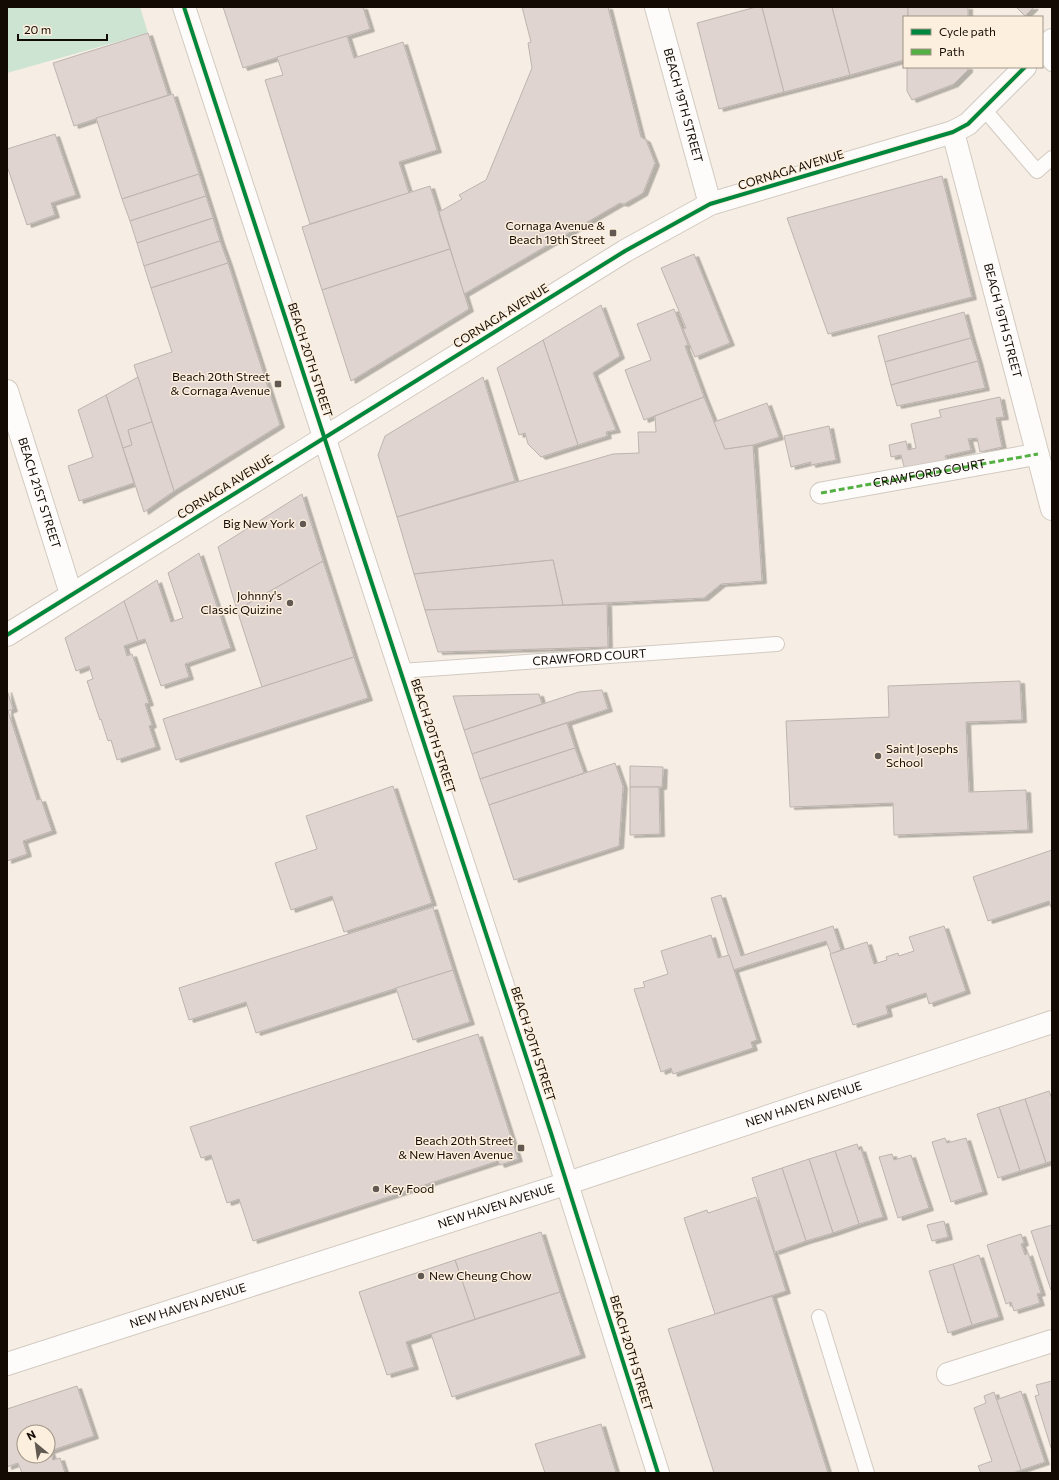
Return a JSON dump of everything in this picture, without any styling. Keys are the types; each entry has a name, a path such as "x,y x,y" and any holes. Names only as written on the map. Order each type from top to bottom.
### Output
{"street":[{"name":"BEACH 20TH STREET","path":"184,7 568,1183 658,1473"},
{"name":"BEACH 19TH STREET","path":"656,7 710,204"},
{"path":"1043,49 1052,40"},
{"name":"CORNAGA AVENUE","path":"7,635 624,251 710,204 953,132 968,124 1024,68"},
{"name":"BEACH 19TH STREET","path":"953,132 1052,509"},
{"name":"BEACH 21ST STREET","path":"7,392 71,594"},
{"name":"CRAWFORD COURT","path":"821,493 1038,454"},
{"name":"NEW HAVEN AVENUE","path":"7,1364 568,1183 1052,1022"},
{"path":"948,1374 1052,1341"}],"lane":[{"path":"1043,54 1052,64"},
{"path":"983,108 1037,171 1052,158"},
{"name":"CRAWFORD COURT","path":"401,671 777,644"},
{"path":"819,1317 867,1473"}],"green space":[{"path":"7,7 140,7 148,33 7,73"}],"building":[{"path":"223,7 363,7 370,29 243,68"},
{"path":"522,7 608,7 641,137 646,140 655,163 643,193 624,204 620,203 464,294 439,212 462,199 459,195 486,180 532,68 528,43 531,42"},
{"path":"756,7 762,7 784,92 719,109 697,23"},
{"path":"762,7 832,7 850,75 784,92"},
{"path":"832,7 908,7 908,16 903,16 903,60 850,75"},
{"path":"908,7 968,7 968,16 908,16"},
{"path":"1016,7 1034,7 1025,16"},
{"path":"148,33 168,95 74,126 53,63"},
{"path":"347,36 354,58 403,42 437,150 399,162 409,193 310,224 265,80 283,75 277,57"},
{"path":"907,68 968,68 968,70 954,84 912,100 907,91"},
{"path":"173,94 199,174 122,199 96,118"},
{"path":"55,134 76,195 51,203 55,215 27,225 7,166 7,149"},
{"path":"199,174 206,196 130,221 122,199"},
{"path":"942,176 972,297 828,334 787,218"},
{"path":"430,186 450,249 322,290 302,227"},
{"path":"206,196 213,218 137,243 130,221"},
{"path":"213,218 220,241 144,266 137,243"},
{"path":"220,241 228,263 151,288 144,266"},
{"path":"450,249 469,309 351,381 322,290"},
{"path":"694,254 730,343 695,357 683,329 686,328 661,268"},
{"path":"228,263 280,425 174,491 134,365 172,352 151,288"},
{"path":"601,305 620,356 593,373 616,430 606,432 607,436 578,445 543,340"},
{"path":"674,309 688,345 685,346 704,397 644,420 625,370 651,360 637,324"},
{"path":"964,312 971,338 885,362 878,336"},
{"path":"971,338 978,361 891,385 885,362"},
{"path":"543,340 578,445 541,457 528,444 525,433 519,435 497,368"},
{"path":"978,361 985,388 897,406 891,385"},
{"path":"138,377 152,422 128,430 132,445 123,448 106,395"},
{"path":"483,377 515,481 397,517 378,455 385,436"},
{"path":"106,395 134,483 79,501 68,466 93,457 78,410"},
{"path":"704,397 725,449 753,445 762,581 721,584 704,598 563,605 553,560 414,574 397,517 613,454 639,453 638,432 656,432 655,416"},
{"path":"1000,397 1004,417 996,418 1002,447 980,452 977,438 968,439 971,450 945,456 947,461 905,470 901,455 891,457 889,445 906,441 908,450 916,448 911,424 941,417 939,410"},
{"path":"767,403 779,437 753,445 725,449 714,422"},
{"path":"152,422 174,491 144,512 123,448 132,445 128,430"},
{"path":"829,426 836,460 811,465 811,462 791,467 784,436"},
{"path":"302,494 323,561 237,610 218,547"},
{"path":"199,553 231,648 185,664 189,677 161,686 145,639 138,641 124,601 157,580 171,622 183,618 168,573"},
{"path":"553,560 563,605 425,610 414,574"},
{"path":"323,561 354,657 262,687 237,610"},
{"path":"124,601 138,641 124,646 127,656 132,654 149,703 145,704 152,725 149,726 156,747 117,760 111,740 108,741 101,719 100,720 87,681 93,679 89,666 76,671 65,638"},
{"path":"607,604 608,647 438,652 425,610"},
{"path":"354,657 368,698 176,760 163,719"},
{"name":"Saint Josephs School","path":"1020,681 1022,720 966,722 969,792 1026,790 1028,830 894,835 893,803 790,807 786,721 889,717 888,686"},
{"path":"7,690 13,709 8,711 37,800 41,799 52,831 23,841 27,854 7,861"},
{"path":"602,690 608,709 472,754 464,730 579,692"},
{"path":"539,694 542,704 464,730 453,696"},
{"path":"567,723 575,748 480,779 472,754"},
{"path":"575,748 584,773 489,805 480,779"},
{"path":"615,763 623,786 619,846 514,880 489,805"},
{"path":"630,766 663,767 662,787 630,787"},
{"path":"393,786 432,903 344,932 332,896 291,910 275,863 317,849 306,816"},
{"path":"630,787 659,787 660,834 630,835"},
{"path":"1052,850 1052,910 1049,901 988,921 973,877"},
{"path":"721,895 741,956 833,926 841,950 831,954 826,941 733,970 711,898"},
{"path":"433,907 453,970 256,1033 246,1002 189,1020 179,988"},
{"path":"944,926 966,991 929,1004 926,993 886,1006 888,1014 853,1025 830,954 867,942 874,964 887,960 886,957 898,953 899,956 914,951 909,937"},
{"path":"711,935 718,958 729,955 757,1040 751,1042 753,1048 673,1074 671,1068 661,1072 634,989 645,987 643,982 668,974 661,951"},
{"path":"453,970 470,1022 413,1040 396,988"},
{"path":"478,1034 518,1159 500,1165 498,1161 253,1241 239,1199 227,1203 211,1155 201,1158 190,1127"},
{"path":"1049,1091 1052,1099 1052,1161 1046,1163 1025,1099"},
{"path":"1025,1099 1046,1163 1020,1171 999,1107"},
{"path":"999,1107 1020,1171 998,1178 977,1114"},
{"path":"945,1138 947,1143 966,1138 983,1192 951,1202 932,1142"},
{"path":"857,1144 859,1150 861,1149 883,1217 859,1224 835,1151"},
{"path":"835,1151 859,1224 833,1233 809,1159"},
{"path":"892,1154 894,1160 911,1155 929,1208 898,1218 879,1157"},
{"path":"809,1159 833,1233 806,1241 782,1168"},
{"path":"782,1168 806,1241 775,1252 752,1178"},
{"path":"756,1197 786,1291 715,1314 684,1218 707,1210 708,1213"},
{"path":"944,1221 948,1237 932,1241 927,1225"},
{"path":"1052,1225 1052,1289 1051,1290 1031,1231"},
{"path":"541,1232 560,1292 475,1319 455,1260"},
{"path":"1021,1234 1024,1243 1021,1244 1025,1255 1028,1253 1041,1293 1037,1294 1040,1303 1014,1311 1011,1302 1006,1304 987,1245"},
{"path":"979,1255 999,1317 972,1325 953,1264"},
{"path":"455,1260 475,1319 406,1342 414,1367 387,1375 359,1292"},
{"path":"953,1264 972,1325 948,1333 929,1271"},
{"path":"560,1292 581,1355 452,1397 431,1334"},
{"path":"772,1296 828,1473 714,1473 668,1329"},
{"path":"1052,1381 1052,1451 1035,1396 1039,1395 1036,1385"},
{"path":"77,1386 94,1436 56,1449 56,1424 16,1424 16,1464 7,1467 7,1409"},
{"path":"1021,1391 1045,1462 1021,1470 996,1400"},
{"path":"994,1392 1021,1470 1013,1473 981,1473 978,1466 992,1461 974,1408 986,1403 984,1396"},
{"path":"601,1424 616,1473 545,1473 535,1444"},
{"path":"60,1458 65,1473 22,1473 18,1464 56,1464 56,1459"}],"marked path":[{"path":"821,493 1038,454"}],"cycle path":[{"path":"184,7 551,1133 658,1473"},
{"path":"7,635 625,251 710,204 953,132 968,124 1024,68"}],"place":[{"name":"Cornaga Avenue & Beach 19th Street","path":"613,233"},
{"name":"Beach 20th Street & Cornaga Avenue","path":"278,384"},
{"name":"Big New York","path":"303,524"},
{"name":"Johnny's Classic Quizine","path":"290,603"},
{"name":"Saint Josephs School","path":"878,756"},
{"name":"Beach 20th Street & New Haven Avenue","path":"521,1148"},
{"name":"Key Food","path":"376,1189"},
{"name":"New Cheung Chow","path":"421,1276"}]}
